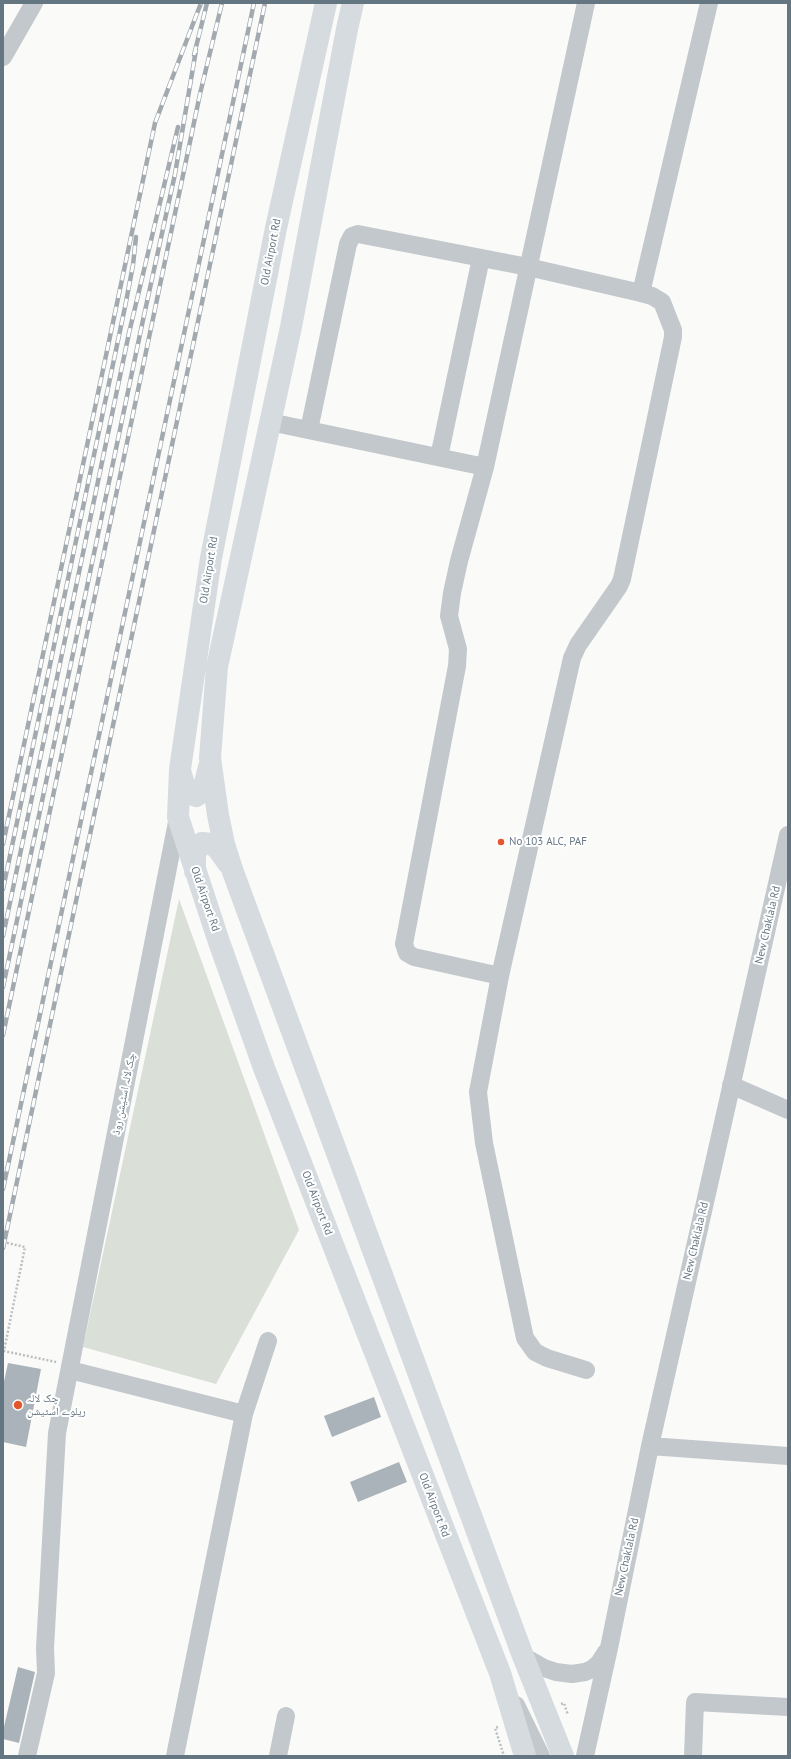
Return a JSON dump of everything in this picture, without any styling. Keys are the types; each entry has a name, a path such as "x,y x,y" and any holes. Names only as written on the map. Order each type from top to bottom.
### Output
{"main road":[{"name":"Old Airport Rd","path":"326,3 276,228 210,558 180,769 178,817 264,1068 500,1673 526,1756"},
{"path":"180,769 188,792 196,796 203,791 208,775 210,758 217,667 291,327 353,3"},
{"path":"347,29 363,3"},
{"path":"210,758 218,815 224,844 233,872 523,1656 563,1756"},
{"path":"196,872 195,852 202,843 212,844 218,849 233,872"}],"street":[{"path":"3,57 34,3"},
{"path":"500,976 414,957 407,953 404,944 457,666 458,649 450,616 452,593 459,560 485,467 586,3"},
{"path":"641,293 709,3"},
{"path":"309,430 348,244 352,236 358,234 528,268 658,298 662,302 673,330 622,579 619,586 578,645 572,658 500,976 478,1092 484,1143 525,1338 535,1352 547,1358 586,1370"},
{"path":"439,457 481,258"},
{"path":"270,422 485,467"},
{"name":"چک لالہ اسٹیشن روڈ","path":"27,1756 46,1673 44,1648 57,1433 178,817"},
{"name":"New Chaklala Rd","path":"585,1756 609,1648 650,1446 788,835"},
{"path":"731,1085 788,1110"},
{"path":"175,1756 244,1414 268,1341"},
{"path":"70,1367 244,1414"},
{"path":"650,1446 788,1456"},
{"name":"New Chaklala Rd","path":"523,1656 551,1671 562,1674 578,1673 585,1672 595,1667 609,1648"},
{"path":"500,1673 536,1742 541,1756"},
{"path":"693,1756 695,1702 788,1707"},
{"path":"278,1756 286,1716"}],"path":[{"path":"3,1242 25,1247 4,1351 70,1367"},
{"path":"495,1728 504,1756"}],"shaded area":[{"path":"179,899 299,1230 216,1384 83,1347"}],"building":[{"name":"چک لالہ ریلوے اسٹیشن","path":"8,1363 41,1369 26,1447 3,1442 3,1386"},
{"path":"374,1397 381,1417 332,1437 324,1416"},
{"path":"399,1462 407,1482 358,1502 350,1482"},
{"path":"18,1667 35,1672 19,1743 3,1739 3,1731"}],"railway":[{"path":"3,844 155,123 201,3"},
{"path":"194,55 207,3"},
{"path":"3,1035 200,94 222,3"},
{"path":"3,1189 254,3"},
{"path":"3,1248 265,3"},
{"path":"3,987 175,174 196,50"},
{"path":"3,936 129,333 178,127"},
{"path":"3,889 125,307 133,265 136,237"}],"place":[{"name":"No 103 ALC, PAF","path":"501,842"},
{"name":"چک لالہ ریلوے اسٹیشن","path":"18,1405"}]}
